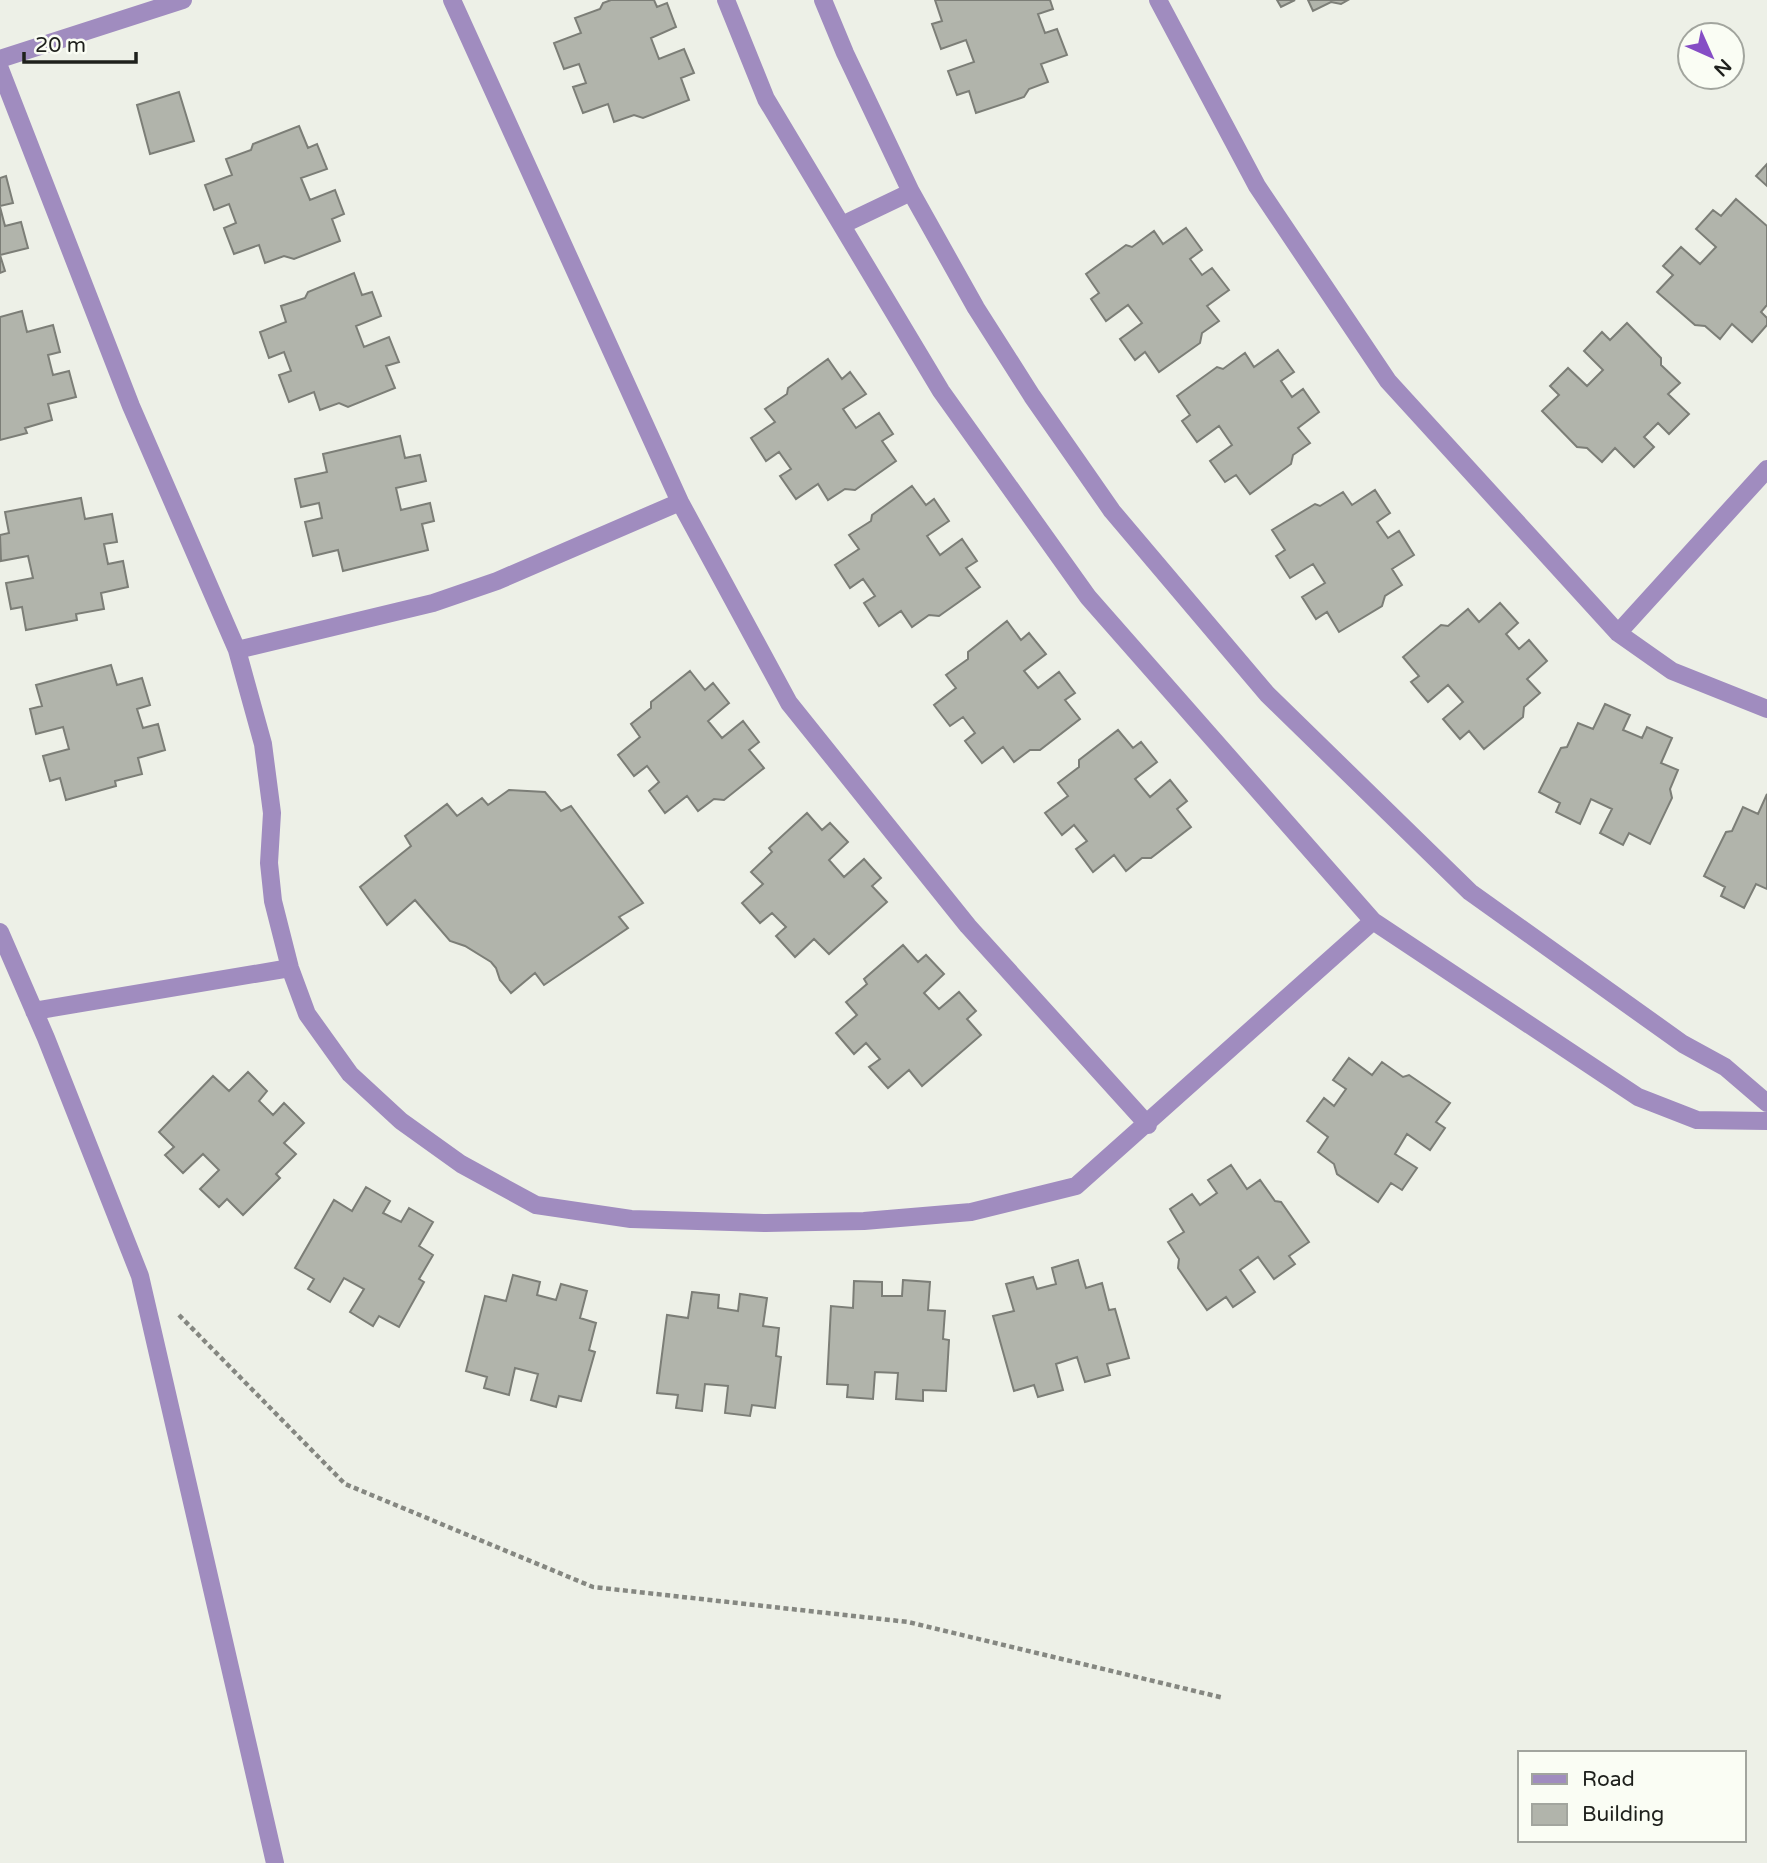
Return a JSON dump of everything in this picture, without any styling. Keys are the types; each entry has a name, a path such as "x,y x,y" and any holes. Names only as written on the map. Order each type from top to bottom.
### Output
{"street":[{"path":"0,59 183,0"},
{"path":"452,0 680,502 789,703 968,926 1147,1125"},
{"path":"726,0 766,99 941,391 1088,597 1373,921 1639,1097 1696,1119 1767,1121"},
{"path":"823,0 911,192 1031,396 1112,511 1267,694 1470,892 1683,1044 1724,1067 1767,1102"},
{"path":"1158,0 1257,186 1388,381 1618,633 1672,671 1767,709"},
{"path":"0,69 131,407 237,650 263,744 272,813 269,863 273,901 290,968 307,1014 350,1074 401,1121 461,1164 536,1205 631,1219 766,1223 864,1221 971,1212 1076,1186 1373,921"},
{"path":"842,225 911,192"},
{"path":"1618,633 1767,469"},
{"path":"237,650 433,603 498,582 680,502"},
{"path":"0,932 140,1276 275,1863"},
{"path":"34,1011 290,968"}],"path":[{"path":"140,1276 345,1484 593,1587 908,1622 1224,1698"}],"building":[{"path":"611,0 654,0 657,7 667,3 676,27 651,38 659,59 684,49 694,73 681,78 689,100 643,118 634,115 614,122 608,104 583,113 573,87 586,83 579,64 564,69 554,43 581,33 575,18 600,9 603,3"},
{"path":"935,0 1050,0 1053,9 1038,14 1045,33 1057,29 1067,55 1041,64 1048,82 1029,89 1024,97 976,113 969,91 957,95 948,71 974,62 966,40 941,49 932,24 942,21"},
{"path":"1277,0 1295,0 1281,7"},
{"path":"1308,0 1348,0 1341,4 1331,2 1313,11"},
{"path":"179,92 194,141 150,154 137,105"},
{"path":"299,126 308,148 317,144 327,169 301,178 310,200 335,190 344,214 332,219 340,241 294,259 284,256 265,263 259,245 234,254 224,228 236,223 229,204 214,210 205,185 232,175 226,159 251,150 253,144"},
{"path":"1767,164 1767,186 1756,176"},
{"path":"6,176 13,203 0,206 0,178"},
{"path":"1736,199 1767,226 1767,305 1761,312 1767,318 1767,325 1752,342 1732,324 1720,339 1705,326 1695,325 1657,292 1673,275 1663,266 1681,247 1700,264 1716,247 1696,229 1713,210 1721,216"},
{"path":"0,207 5,226 21,222 28,248 0,255"},
{"path":"1186,228 1202,250 1190,259 1202,275 1212,268 1229,290 1207,306 1219,321 1202,333 1200,343 1159,372 1145,352 1135,360 1120,339 1142,323 1128,305 1106,321 1091,299 1099,293 1086,274 1126,245 1132,247 1154,231 1163,244"},
{"path":"0,255 5,271 0,273"},
{"path":"354,273 362,295 372,292 381,316 356,326 364,347 389,337 399,362 386,366 395,388 348,407 339,403 320,410 314,392 289,402 279,375 291,371 284,352 269,358 260,332 286,322 281,306 305,298 308,292"},
{"path":"22,311 27,332 53,325 60,352 48,355 53,375 69,371 76,397 48,404 52,420 25,428 27,433 0,440 0,317"},
{"path":"1627,323 1661,358 1661,365 1680,383 1668,394 1689,414 1669,434 1658,423 1644,437 1654,447 1634,467 1615,448 1602,462 1587,448 1577,447 1542,411 1559,395 1550,386 1568,368 1587,386 1603,370 1584,351 1602,332 1610,340"},
{"path":"1278,350 1294,372 1281,381 1292,397 1303,389 1319,412 1298,428 1310,443 1293,455 1291,464 1250,494 1236,475 1225,482 1210,461 1232,445 1219,426 1197,442 1182,421 1190,415 1177,396 1217,367 1223,369 1245,353 1254,367"},
{"path":"828,359 842,379 850,372 866,394 843,409 856,428 879,413 893,434 882,441 896,461 855,490 845,489 828,500 818,484 796,499 780,476 791,469 779,452 766,461 751,438 775,422 765,409 787,394 788,388"},
{"path":"400,436 405,458 420,455 426,481 396,488 401,510 430,503 434,521 422,524 428,550 343,571 338,550 313,556 305,522 322,518 319,503 301,507 295,479 327,472 323,454"},
{"path":"912,486 926,505 934,499 949,521 927,536 940,555 962,539 977,561 966,568 980,587 939,616 929,615 912,627 901,611 879,626 864,603 875,596 863,579 850,588 835,565 859,549 849,535 871,521 872,515"},
{"path":"1375,490 1390,513 1377,522 1388,538 1399,531 1414,555 1392,569 1402,585 1385,596 1382,606 1339,632 1327,612 1316,619 1302,597 1325,583 1313,564 1290,578 1276,556 1285,550 1272,530 1315,504 1320,506 1343,492 1352,505"},
{"path":"81,498 85,519 112,514 117,542 104,544 108,564 123,561 128,587 101,593 104,609 76,614 77,620 26,630 22,607 11,609 6,583 33,578 28,556 1,561 0,535 9,533 5,512"},
{"path":"1500,603 1518,623 1506,634 1519,649 1529,640 1547,661 1527,679 1540,693 1524,707 1523,717 1484,749 1469,731 1460,739 1443,719 1463,702 1448,685 1428,702 1411,682 1419,676 1403,657 1441,625 1448,626 1468,609 1479,622"},
{"path":"1007,621 1021,640 1029,633 1046,654 1024,671 1038,688 1059,672 1075,693 1065,700 1080,719 1040,750 1030,750 1014,762 1003,747 982,763 965,741 975,733 963,717 950,726 934,705 956,688 946,675 968,659 968,652"},
{"path":"111,665 117,685 142,678 150,705 137,709 143,728 158,724 165,750 138,758 142,774 115,781 116,786 66,800 60,778 50,781 43,756 69,749 63,727 36,734 30,709 42,706 36,685"},
{"path":"690,671 705,690 713,683 729,703 708,721 722,738 743,721 759,742 749,750 764,768 724,800 714,799 698,811 687,796 665,813 649,791 659,782 647,766 634,776 618,755 640,737 631,724 651,708 651,702"},
{"path":"1605,704 1630,715 1623,730 1642,738 1647,727 1672,738 1661,763 1678,770 1670,789 1672,798 1650,844 1629,833 1623,845 1600,833 1612,809 1591,799 1580,824 1556,812 1560,803 1539,792 1561,748 1567,747 1578,723 1593,729"},
{"path":"1118,730 1133,748 1141,742 1157,762 1135,779 1150,797 1170,780 1187,801 1177,809 1191,827 1151,858 1142,858 1126,871 1114,855 1093,872 1076,849 1087,841 1074,825 1062,835 1045,813 1068,796 1058,783 1079,767 1079,760"},
{"path":"509,790 545,792 561,811 571,806 643,903 619,917 628,928 544,985 535,973 511,993 500,980 491,962 465,946 450,941 415,900 387,925 360,887 411,846 405,836 447,804 457,816 482,798 488,805"},
{"path":"1767,794 1767,889 1756,884 1744,908 1721,896 1725,887 1704,876 1726,832 1732,831 1743,807 1758,814"},
{"path":"807,813 822,830 830,823 848,842 829,860 844,877 864,859 881,878 872,886 887,902 829,954 814,939 795,957 776,936 786,927 772,913 760,923 742,903 763,884 751,872 772,852 769,848"},
{"path":"903,945 918,962 926,955 944,974 924,993 939,1009 959,992 976,1011 967,1019 981,1035 922,1086 909,1070 888,1088 869,1067 880,1059 866,1043 854,1054 836,1033 857,1015 846,1002 867,984 864,979"},
{"path":"1349,1058 1372,1075 1382,1062 1403,1077 1409,1075 1450,1103 1436,1122 1445,1128 1430,1150 1407,1134 1395,1154 1417,1168 1402,1190 1391,1183 1378,1202 1337,1174 1334,1164 1318,1152 1328,1137 1307,1121 1324,1098 1334,1106 1346,1089 1333,1080"},
{"path":"248,1072 267,1091 259,1101 273,1115 284,1103 304,1123 284,1143 296,1154 276,1174 280,1178 243,1215 227,1199 219,1207 200,1189 219,1170 203,1154 183,1173 165,1155 174,1147 159,1132 213,1076 229,1091"},
{"path":"1231,1165 1247,1189 1260,1180 1275,1201 1281,1202 1309,1242 1289,1256 1295,1264 1274,1279 1258,1257 1240,1270 1255,1292 1233,1307 1226,1297 1207,1310 1178,1268 1179,1259 1168,1242 1184,1232 1170,1209 1192,1194 1200,1205 1217,1193 1208,1180"},
{"path":"366,1187 390,1201 383,1213 401,1222 409,1208 433,1222 419,1246 433,1255 419,1279 424,1282 399,1327 379,1316 373,1326 350,1312 364,1289 344,1278 330,1302 308,1289 314,1279 295,1268 334,1200 352,1211"},
{"path":"1078,1260 1086,1288 1102,1283 1109,1310 1115,1309 1129,1358 1107,1364 1110,1375 1085,1382 1077,1357 1056,1364 1063,1390 1038,1397 1034,1385 1014,1391 993,1316 1014,1311 1006,1284 1033,1277 1037,1289 1056,1284 1052,1268"},
{"path":"513,1275 540,1282 537,1295 556,1300 561,1284 587,1291 580,1318 596,1323 589,1350 595,1352 581,1401 559,1396 556,1407 531,1400 538,1374 515,1368 509,1395 484,1388 487,1377 466,1371 485,1296 506,1301"},
{"path":"903,1280 930,1282 928,1310 945,1311 943,1339 949,1340 946,1391 923,1390 923,1401 896,1399 898,1373 875,1372 873,1399 847,1397 848,1385 827,1384 831,1306 853,1308 854,1281 882,1282 882,1296 902,1296"},
{"path":"692,1292 719,1295 718,1308 738,1311 740,1294 767,1298 763,1326 779,1328 776,1356 781,1357 775,1408 752,1405 750,1416 725,1413 728,1386 705,1384 702,1411 676,1408 678,1395 657,1393 667,1315 688,1318"}]}
